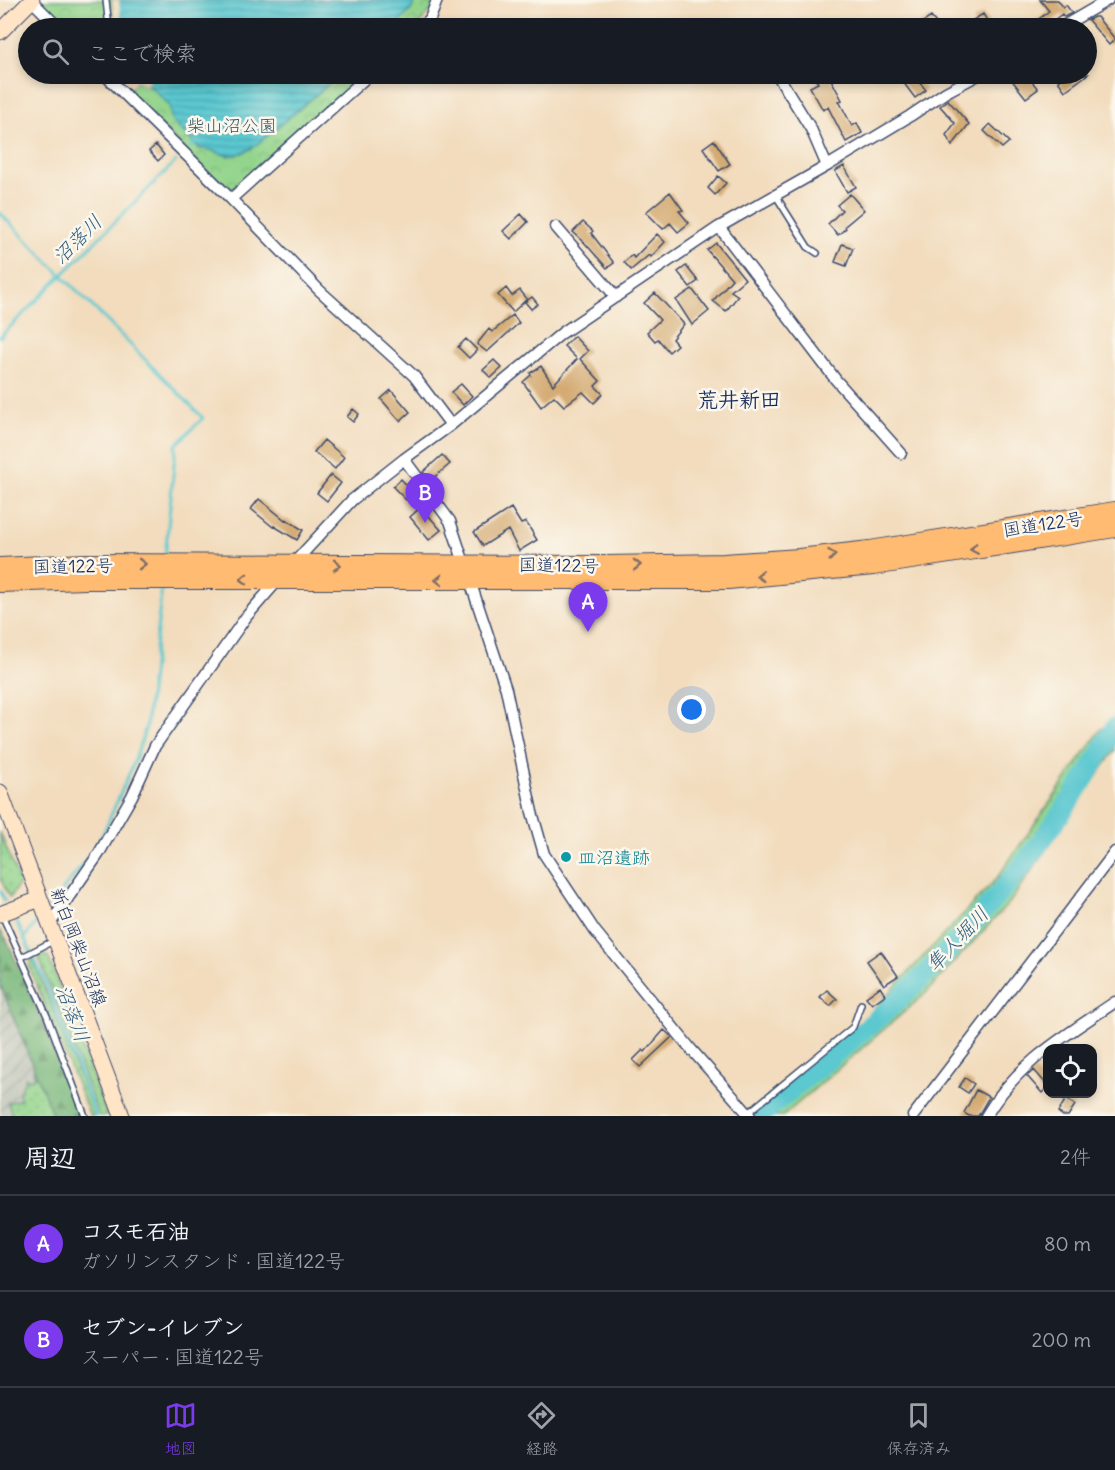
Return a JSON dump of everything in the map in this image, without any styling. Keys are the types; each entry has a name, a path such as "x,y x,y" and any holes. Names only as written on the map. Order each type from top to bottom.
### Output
{"highway":[{"name":"国道122号","path":"467,572 724,564 799,559 870,551 1115,512"},
{"name":"国道122号","path":"0,582 285,572 467,572 728,579 873,565 1115,528"},
{"name":"国道122号","path":"0,568 86,564 285,572"}],"street":[{"path":"0,32 32,0 49,18"},
{"path":"430,18 438,0"},
{"path":"1077,18 1108,0"},
{"path":"119,84 319,290 414,376 451,425"},
{"path":"231,199 359,84"},
{"path":"783,84 811,129 827,166"},
{"path":"50,924 98,855 132,796 155,746 246,617 352,500 451,425 562,333 719,227 827,166 961,84"},
{"path":"556,227 616,297"},
{"path":"719,227 836,380 901,453"},
{"path":"404,459 450,521 506,689 532,812 544,854 595,931 690,1048 749,1115"},
{"name":"新白岡柴山沼線","path":"0,792 122,1116"},
{"path":"913,1116 1115,852"},
{"path":"1,913 40,899"},
{"path":"986,1116 1002,1090 1018,1072 1049,1047 1115,1002"}],"lane":[{"path":"106,0 108,18"},
{"path":"775,194 808,247 817,253"},
{"path":"1,913 25,955 85,1116"},
{"path":"25,955 56,939"},
{"path":"749,1115 853,1027 861,1004"}],"shaded area":[{"path":"0,984 36,1070 53,1116 0,1116"}],"green space":[{"path":"41,0 435,0 432,9 424,18 53,18 40,5"},
{"name":"柴山沼公園","path":"118,84 354,84 235,191 225,189"},
{"path":"1102,728 1108,732 1057,814 1023,859 929,966 878,1014 756,1116 755,1113 859,1025 997,878"},
{"path":"1114,738 1115,750 1010,902 925,994 783,1116 767,1116 918,988 1026,868 1053,832"},
{"path":"0,832 20,883 10,898 0,878"},
{"path":"0,930 7,940 44,1025 79,1116 53,1116 0,984"},
{"path":"38,955 48,956 107,1116 99,1116"},
{"path":"32,957 95,1116 90,1116 29,966"},
{"path":"36,1070 53,1116 13,1116 8,1103 21,1099 19,1093 26,1077 27,1080 35,1077 33,1071"}],"water":[{"path":"112,0 416,0 403,18 114,18"},
{"path":"124,84 133,84 129,89"},
{"path":"148,84 329,84 254,147 240,154 221,154 212,150 200,149 171,120 170,106"}],"pier":[{"path":"112,0 119,0 120,18 114,18"},
{"path":"124,84 133,84 129,89"}],"building":[{"path":"1040,0 1058,0 1072,13 1064,17 1062,14 1057,18 1040,18 1049,11"},
{"path":"1097,17 1115,39 1109,45 1097,31 1097,18 1092,18"},
{"path":"816,84 833,84 852,126 857,123 862,133 846,142 828,107 823,110 810,87"},
{"path":"904,84 921,84 926,90 915,98"},
{"path":"1015,84 1034,84 1038,89 1026,98"},
{"path":"1060,84 1074,84 1065,91"},
{"path":"948,100 969,124 952,146 946,135 955,123 940,106"},
{"path":"990,124 1009,142 1002,148 984,131"},
{"path":"714,140 730,164 719,171 703,148"},
{"path":"156,145 164,155 158,161 149,151"},
{"path":"844,166 856,187 847,192 835,171"},
{"path":"718,176 726,183 715,195 708,188"},
{"path":"670,192 683,210 679,211 689,223 678,232 670,223 663,229 646,212"},
{"path":"850,194 864,210 838,235 828,224 842,210 837,205"},
{"path":"521,214 528,222 511,239 503,231"},
{"path":"583,222 593,231 591,233 614,263 607,268 573,232"},
{"path":"657,234 665,242 651,257 649,255 631,270 624,262 632,255 634,258"},
{"path":"716,243 745,279 731,291 738,296 726,311 713,301 732,279 707,250"},
{"path":"842,244 853,248 846,266 835,262"},
{"path":"686,266 698,281 690,287 678,272"},
{"path":"506,288 512,296 520,290 527,299 513,312 498,295"},
{"path":"692,289 709,311 692,325 676,300"},
{"path":"655,293 684,324 672,339 677,345 669,352 658,339 655,341 647,332 660,320 644,303"},
{"path":"532,297 538,304 531,309 525,302"},
{"path":"513,315 519,323 487,352 477,344 489,329 492,332"},
{"path":"574,336 588,351 580,359 600,381 595,386 603,394 594,403 583,392 564,406 554,396 541,407 523,382 531,375 530,373 541,366 553,385 577,359 564,346"},
{"path":"466,339 477,350 469,358 458,347"},
{"path":"494,360 502,368 491,378 483,370"},
{"path":"461,384 472,396 463,405 451,392"},
{"path":"391,390 410,412 400,421 381,399"},
{"path":"353,409 359,414 353,422 347,417"},
{"path":"324,440 344,457 335,469 314,452"},
{"path":"442,455 450,464 430,481 423,472"},
{"path":"331,475 341,483 327,501 317,493"},
{"path":"401,479 413,492 406,500 393,487"},
{"path":"259,499 285,520 303,530 297,540 273,527 251,509"},
{"path":"421,507 441,530 429,540 410,517"},
{"path":"511,508 521,524 526,522 537,540 519,551 508,530 483,546 474,532"},
{"path":"881,951 898,976 884,985 867,961"},
{"path":"880,987 885,995 872,1004 866,997"},
{"path":"827,990 837,999 830,1006 820,997"},
{"path":"664,1030 672,1037 640,1067 633,1060 643,1050 645,1052"},
{"path":"1034,1070 1043,1080 1042,1093 1027,1076"},
{"path":"965,1078 974,1084 968,1093 959,1087"},
{"path":"976,1090 989,1097 978,1116 969,1116 964,1113"},
{"path":"1066,1099 1075,1105 1068,1116 1063,1116 1058,1112"}],"waterway":[{"name":"沼落川","path":"191,147 194,144"},
{"name":"沼落川","path":"0,337 176,161"},
{"path":"0,213 203,418 176,445 165,557"},
{"path":"49,907 89,857 103,834 135,760 146,727 162,587"},
{"name":"隼人堀川","path":"760,1116 897,1001 989,906 1057,820 1115,727"},
{"name":"沼落川","path":"0,890 5,901"},
{"path":"25,937 41,917"},
{"name":"沼落川","path":"17,923 44,979 96,1116"}],"place":[{"name":"セブン-イレブン","path":"425,523"},
{"name":"コスモ石油","path":"588,632"},
{"name":"皿沼遺跡","path":"566,857"}],"district":[{"name":"荒井新田","path":"739,399"}]}
